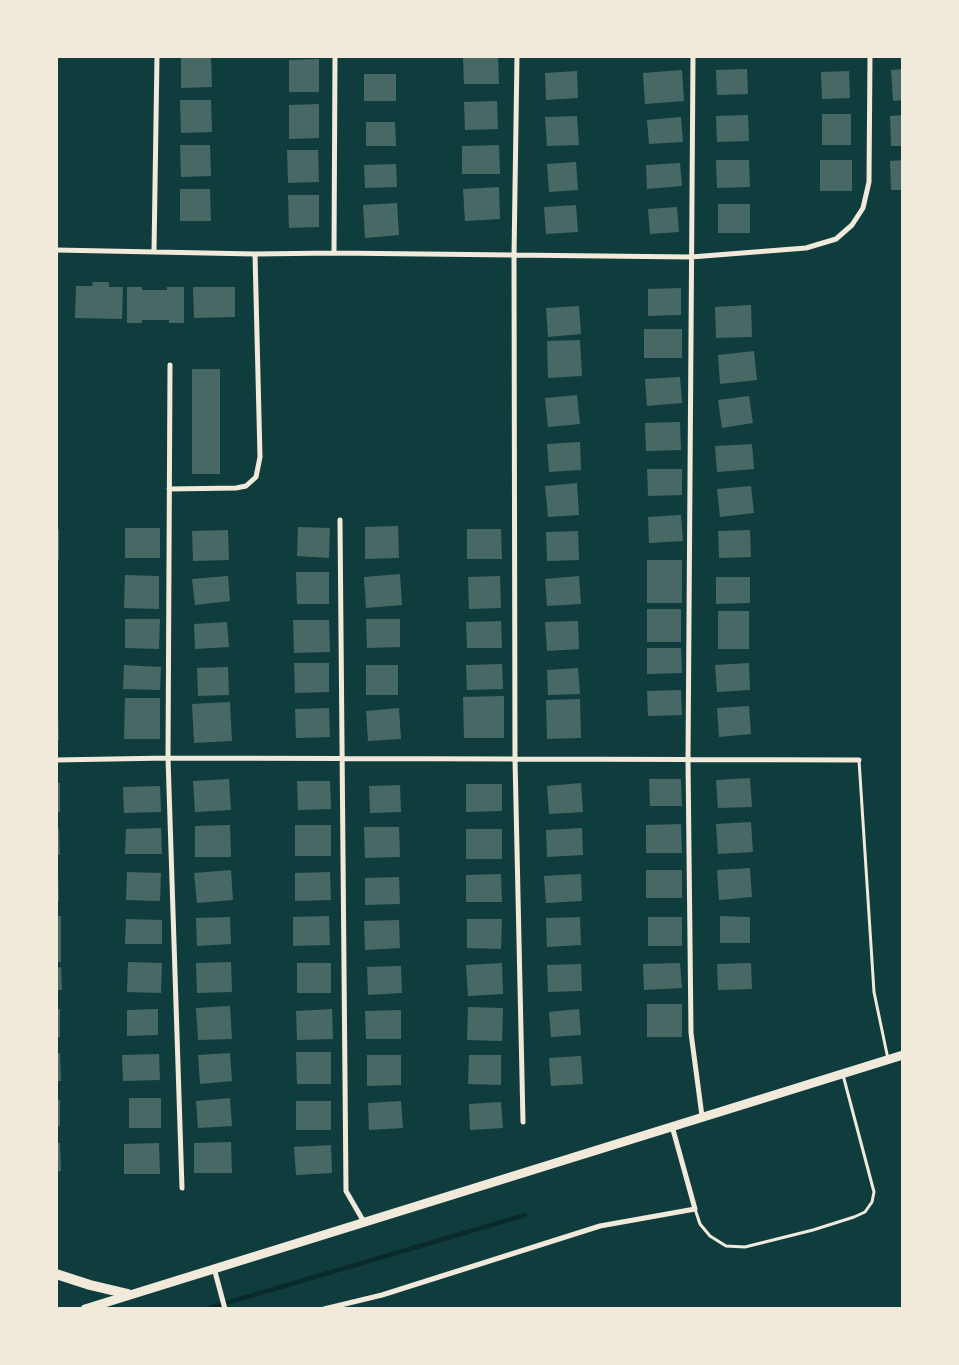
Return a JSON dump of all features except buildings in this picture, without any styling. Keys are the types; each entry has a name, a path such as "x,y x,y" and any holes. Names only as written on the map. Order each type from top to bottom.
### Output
{"main road":[{"path":"85,1309 128,1294 903,1055"},
{"path":"56,1274 128,1294"}],"street":[{"path":"154,252 157,56"},
{"path":"334,253 335,56"},
{"path":"517,56 514,256 515,759 523,1122"},
{"path":"693,56 688,760 691,1033 702,1116"},
{"path":"56,250 256,254 334,253 691,257 806,248 836,239 852,225 863,208 869,182 870,56"},
{"path":"169,489 236,488 246,486 256,477 260,457 256,254"},
{"path":"170,365 168,758 182,1188"},
{"path":"340,520 346,1191 364,1222"},
{"path":"56,760 342,758 858,760"},
{"path":"324,1309 382,1295 600,1226 696,1209 672,1126"},
{"path":"213,1268 226,1309"}],"lane":[{"path":"858,760 874,992 888,1060"},
{"path":"696,1209 700,1224 710,1236 726,1246 745,1247 813,1230 865,1212 872,1202 874,1192 843,1074"}],"waterway":[{"path":"206,1309 525,1215"}]}
